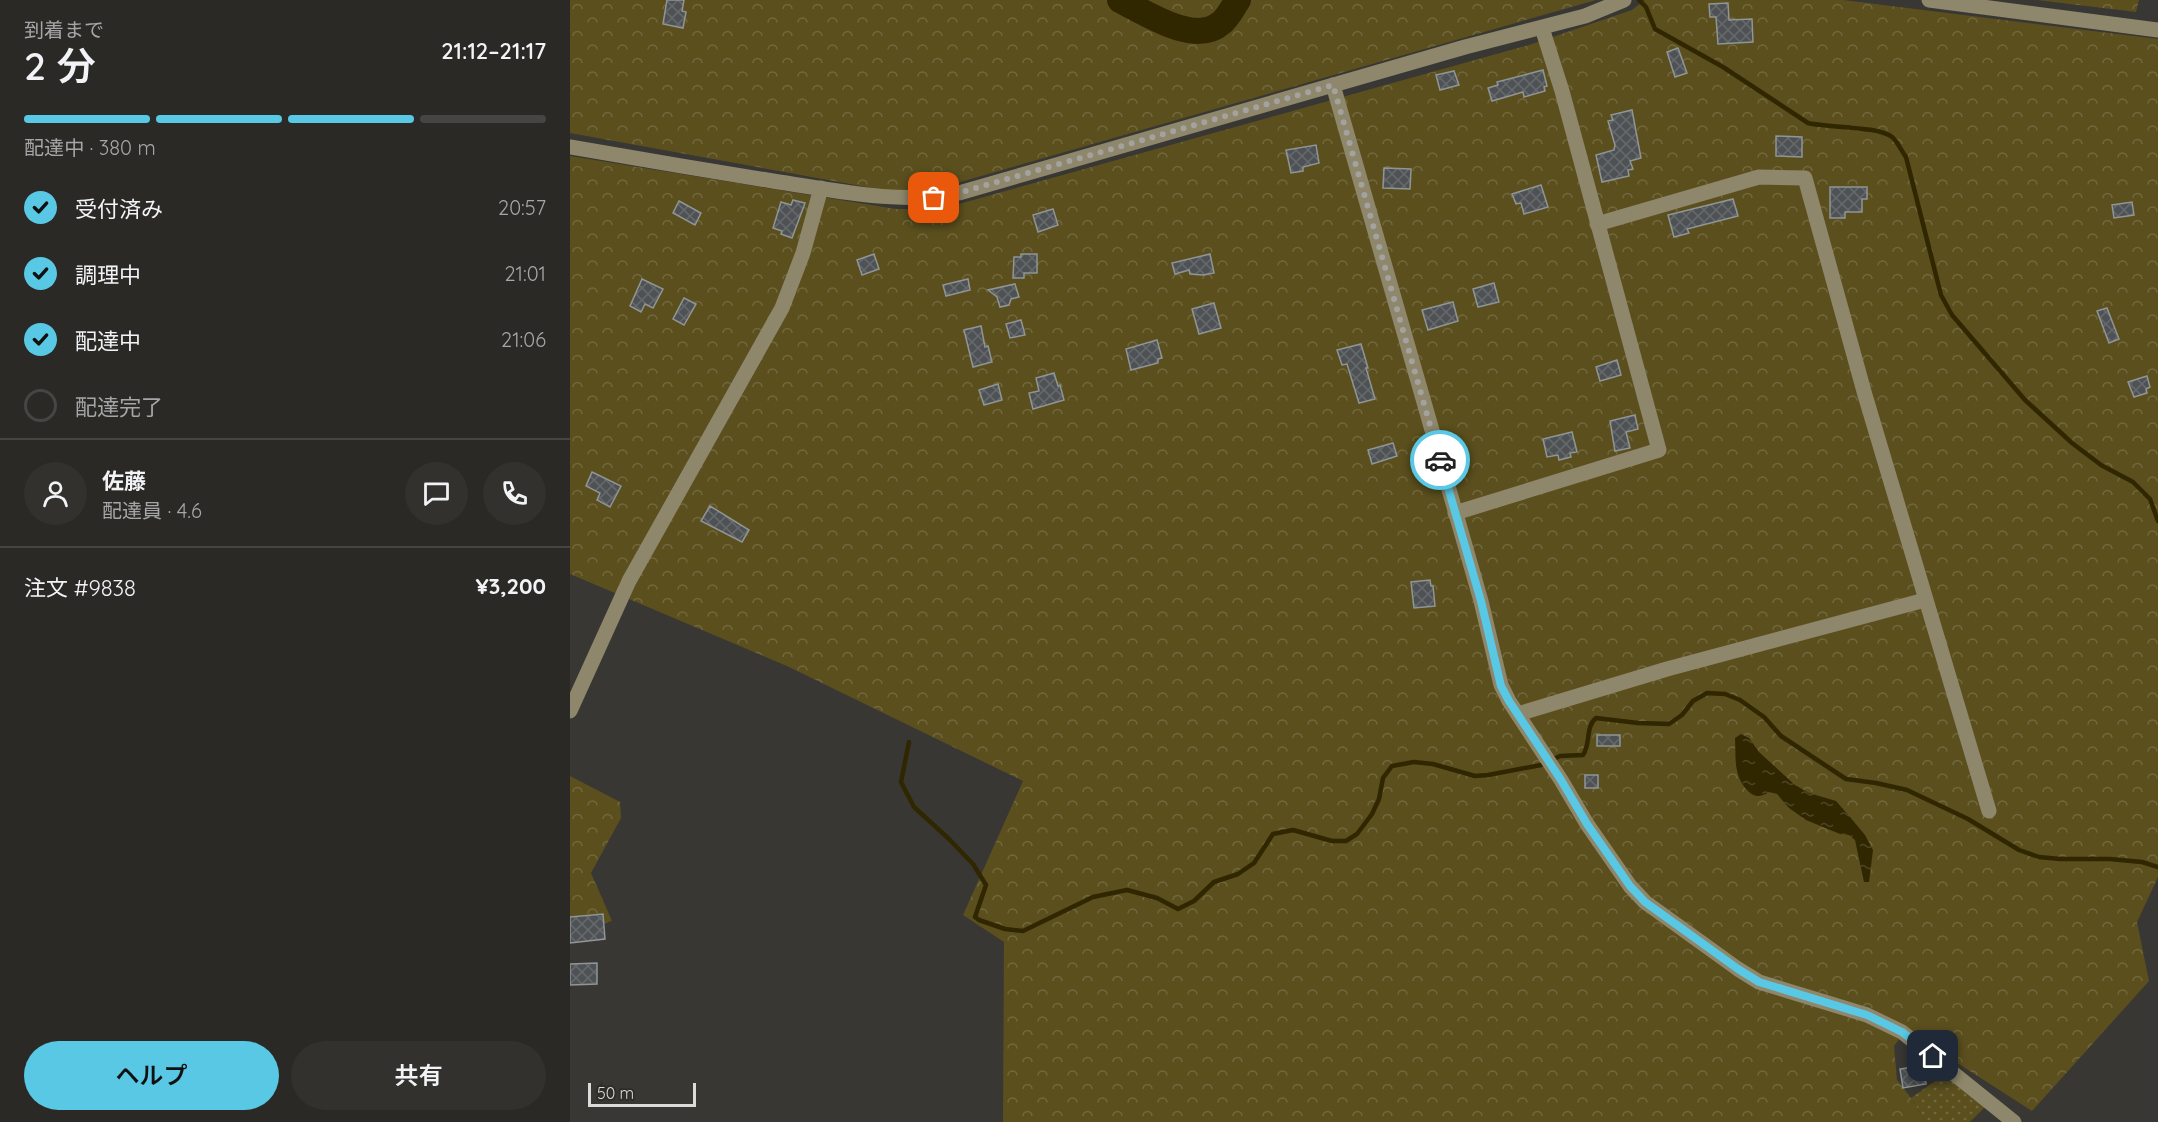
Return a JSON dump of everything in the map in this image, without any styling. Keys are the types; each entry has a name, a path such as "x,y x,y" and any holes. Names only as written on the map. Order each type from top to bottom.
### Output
{"street":[{"path":"570,147 821,188 899,198 934,198 959,193 1333,85 1585,16 1624,0"},
{"path":"1929,0 2158,30"},
{"path":"1455,513 1659,450 1562,91 1542,28"},
{"path":"1333,85 1481,601 1501,686 1587,824 1630,886 1645,902 1738,969 1759,982 1867,1015 1902,1032 2014,1122"},
{"path":"1597,224 1759,177 1805,178 1925,600 1989,811"},
{"path":"570,711 629,581 782,308 803,254 821,188"},
{"path":"1518,714 1667,669 1925,600"}],"green space":[{"path":"570,0 1596,0 950,185 894,192 570,133"},
{"path":"1645,0 1843,0 2158,39 2158,877 2137,922 2149,981 2032,1111 1906,1030 1894,1046 1897,1080 1926,1122 1003,1122 1004,942 963,915 1023,781 787,666 570,574 570,156 896,209 941,209 1529,45 1632,10"},
{"path":"2037,0 2139,0 2136,12"},
{"path":"570,776 620,802 621,818 591,873 612,921 570,933"},
{"path":"1948,1072 1987,1105 1970,1122 1926,1122 1911,1098"}],"water":[{"path":"1741,734 1749,738 1759,752 1795,785 1809,793 1836,801 1850,817 1865,835 1873,850 1869,882 1864,882 1855,840 1849,835 1840,834 1806,820 1789,808 1777,794 1769,792 1758,796 1748,791 1740,779 1736,766 1735,738"}],"building":[{"path":"667,0 684,0 682,11 686,12 683,28 663,24"},
{"path":"1728,3 1729,20 1752,19 1753,42 1718,44 1716,17 1710,17 1709,4"},
{"path":"1678,48 1687,73 1675,77 1667,52"},
{"path":"1543,70 1547,86 1544,87 1545,91 1524,97 1523,92 1492,101 1488,88 1498,85 1497,82"},
{"path":"1454,71 1459,85 1440,90 1436,75"},
{"path":"1632,110 1641,158 1630,161 1633,169 1628,170 1629,176 1602,182 1596,155 1614,150 1615,145 1608,121 1613,120 1611,115"},
{"path":"1776,136 1802,137 1802,157 1776,156"},
{"path":"1316,145 1319,163 1303,167 1303,171 1291,173 1286,150"},
{"path":"1384,168 1411,169 1410,189 1383,188"},
{"path":"1541,185 1548,207 1524,214 1521,203 1516,204 1512,194"},
{"path":"1830,187 1867,187 1867,199 1862,199 1862,212 1845,212 1845,218 1830,218"},
{"path":"1733,199 1738,216 1687,229 1689,233 1674,237 1668,215"},
{"path":"793,200 805,203 792,238 773,228 781,202 791,205"},
{"path":"679,201 701,213 695,225 673,213"},
{"path":"2132,202 2134,215 2114,218 2112,205"},
{"path":"1053,209 1058,225 1038,232 1033,215"},
{"path":"874,254 879,269 862,275 857,260"},
{"path":"1021,254 1037,254 1037,273 1024,273 1024,278 1013,278 1014,257 1021,257"},
{"path":"1210,254 1214,273 1190,274 1189,270 1175,274 1172,263"},
{"path":"642,279 663,289 653,308 645,304 641,312 630,306"},
{"path":"968,279 970,290 946,296 943,285"},
{"path":"1494,283 1499,302 1478,307 1473,289"},
{"path":"1015,284 1019,297 1011,299 1009,305 1000,307 997,297 988,290"},
{"path":"684,298 696,304 684,325 673,319"},
{"path":"1453,302 1458,321 1428,330 1422,310"},
{"path":"1214,303 1221,328 1199,334 1192,309"},
{"path":"2107,308 2119,339 2109,343 2097,311"},
{"path":"1021,320 1025,335 1010,338 1006,324"},
{"path":"981,326 985,347 988,346 992,362 973,367 964,330"},
{"path":"1157,340 1162,358 1158,359 1158,363 1131,370 1126,349"},
{"path":"1361,344 1375,399 1359,403 1347,364 1342,365 1337,350"},
{"path":"1617,360 1621,375 1600,381 1596,367"},
{"path":"1054,373 1064,400 1033,409 1029,393 1039,391 1036,378"},
{"path":"2147,376 2150,387 2146,389 2147,393 2134,397 2128,382"},
{"path":"998,384 1002,400 984,405 979,390"},
{"path":"1635,415 1638,429 1626,432 1630,448 1615,451 1610,421"},
{"path":"1572,432 1577,452 1570,453 1571,457 1559,460 1558,455 1547,457 1543,439"},
{"path":"1393,443 1397,456 1372,464 1368,450"},
{"path":"592,472 621,486 610,507 597,500 600,493 586,486"},
{"path":"710,506 749,530 742,542 701,521"},
{"path":"1430,580 1433,586 1435,606 1414,608 1411,582"},
{"path":"1597,735 1620,735 1620,746 1597,746"},
{"path":"1585,775 1598,775 1598,788 1585,788"},
{"path":"603,914 605,939 570,943 570,917"},
{"path":"597,963 597,984 570,985 570,964"},
{"path":"1923,1065 1926,1084 1903,1088 1900,1069"}],"waterway":[{"path":"1120,0 1170,25 1198,31 1210,29 1221,23 1238,0"},
{"path":"1639,0 1646,7 1655,29 1723,67 1808,123 1876,131 1885,133 1894,139 1906,157 1941,295 1952,315 2025,400 2072,443 2101,465 2133,482 2150,499 2158,521"},
{"path":"909,742 901,782 914,807 973,864 986,885 975,917 1005,929 1023,931 1093,897 1127,890 1157,898 1178,909 1194,901 1214,882 1238,874 1254,863 1273,834 1293,830 1332,841 1346,841 1357,834 1372,814 1379,799 1383,778 1392,766 1414,762 1433,764 1475,776 1541,765 1560,756 1583,755 1590,726 1596,718 1669,724 1682,715 1693,701 1707,693 1725,694 1740,700 1764,717 1781,736 1846,779 1907,790 1968,819 2019,850 2039,857 2110,859 2142,862 2158,867"}],"way so far":[{"path":"934,198 959,193 1333,85 1440,460"}],"route":[{"path":"1440,460 1481,601 1501,686 1587,824 1630,886 1645,902 1759,982 1886,1023 1902,1032 1933,1056"}]}
